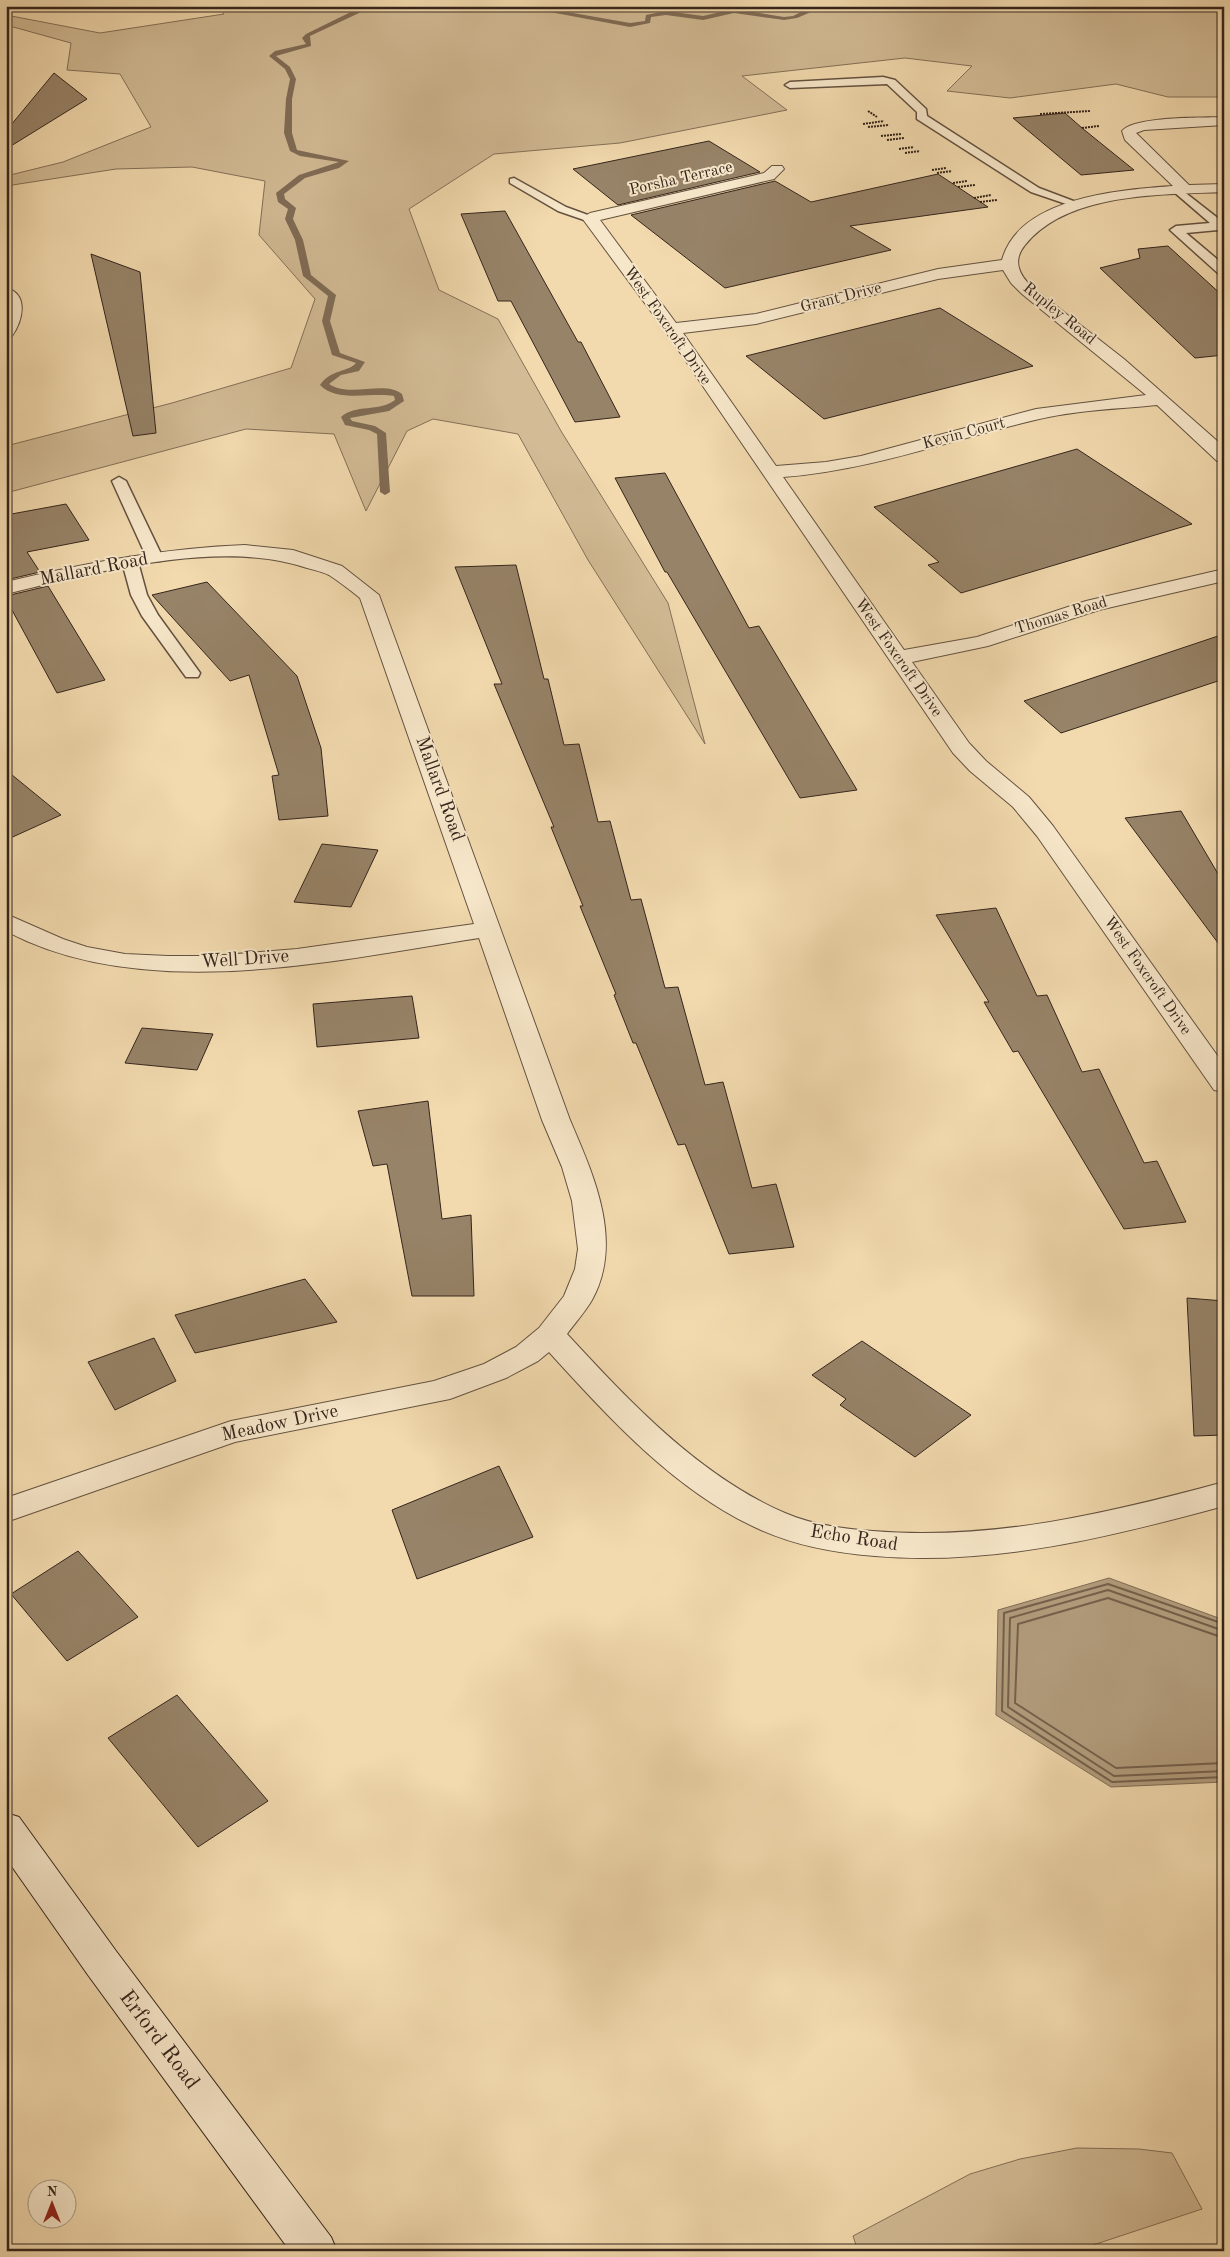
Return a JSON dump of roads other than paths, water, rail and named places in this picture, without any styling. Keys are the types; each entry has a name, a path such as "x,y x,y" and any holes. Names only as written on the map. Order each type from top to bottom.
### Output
{"street":[{"path":"1182,190 1130,137 1129,131 1142,126 1224,122"},
{"name":"Porsha Terrace","path":"590,218 755,180 769,176 777,169"},
{"name":"Rupley Road","path":"1224,188 1132,194 1078,205 1051,216 1021,236 1011,255 1010,264 1014,276 1026,289 1105,351 1224,457"},
{"name":"West Foxcroft Drive","path":"590,218 672,329 961,748 978,766 1021,802 1045,832 1224,1084"},
{"name":"Grant Drive","path":"672,329 756,319 938,274 1010,264"},
{"path":"6,294 15,306 16,316 6,332"},
{"name":"Kevin Court","path":"769,472 826,468 864,462 1036,414 1083,406 1160,399"},
{"name":"Mallard Road","path":"6,588 130,562 226,551 286,555 314,561 341,572 359,584 369,595 586,1201 593,1249 590,1269 578,1299 550,1335"},
{"name":"Thomas Road","path":"898,658 981,642 1093,605 1224,575"},
{"name":"Well Drive","path":"6,921 26,933 61,947 110,959 156,964 204,964 327,954 489,929"},
{"name":"Echo Road","path":"550,1335 585,1374 658,1442 722,1494 772,1522 826,1538 893,1547 928,1548 1022,1540 1139,1518 1224,1494"},
{"name":"Meadow Drive","path":"6,1510 231,1432 439,1391 496,1372 527,1354 550,1335"},
{"name":"Erford Road","path":"6,1828 102,1963 316,2251"}],"lane":[{"path":"790,86 870,80 890,82 922,111 921,117 1035,190 1078,205"},
{"path":"514,181 562,209 590,218"},
{"path":"1182,190 1222,228"},
{"path":"1222,228 1176,230 1224,272"},
{"path":"119,481 155,558"},
{"path":"130,562 139,595 150,616 192,673"}],"water":[{"path":"1109,1578 1224,1620 1224,1782 1111,1787 996,1715 998,1610"}],"waterway":[{"path":"371,6 357,10 308,35 305,38 309,41 309,45 277,52 272,56 288,68 293,79 289,99 288,133 294,151 300,154 345,161 333,168 302,176 280,193 281,200 292,208 289,219 299,240 307,276 332,295 326,321 336,355 361,362 356,369 334,375 324,385 338,391 390,392 398,394 400,401 393,406 386,409 358,412 345,417 348,423 372,428 381,433 385,492"},
{"path":"521,6 630,25 648,22 648,16 660,13 703,18 734,11 784,19 795,17 817,7 832,6"},
{"path":"845,6 874,6"}]}
